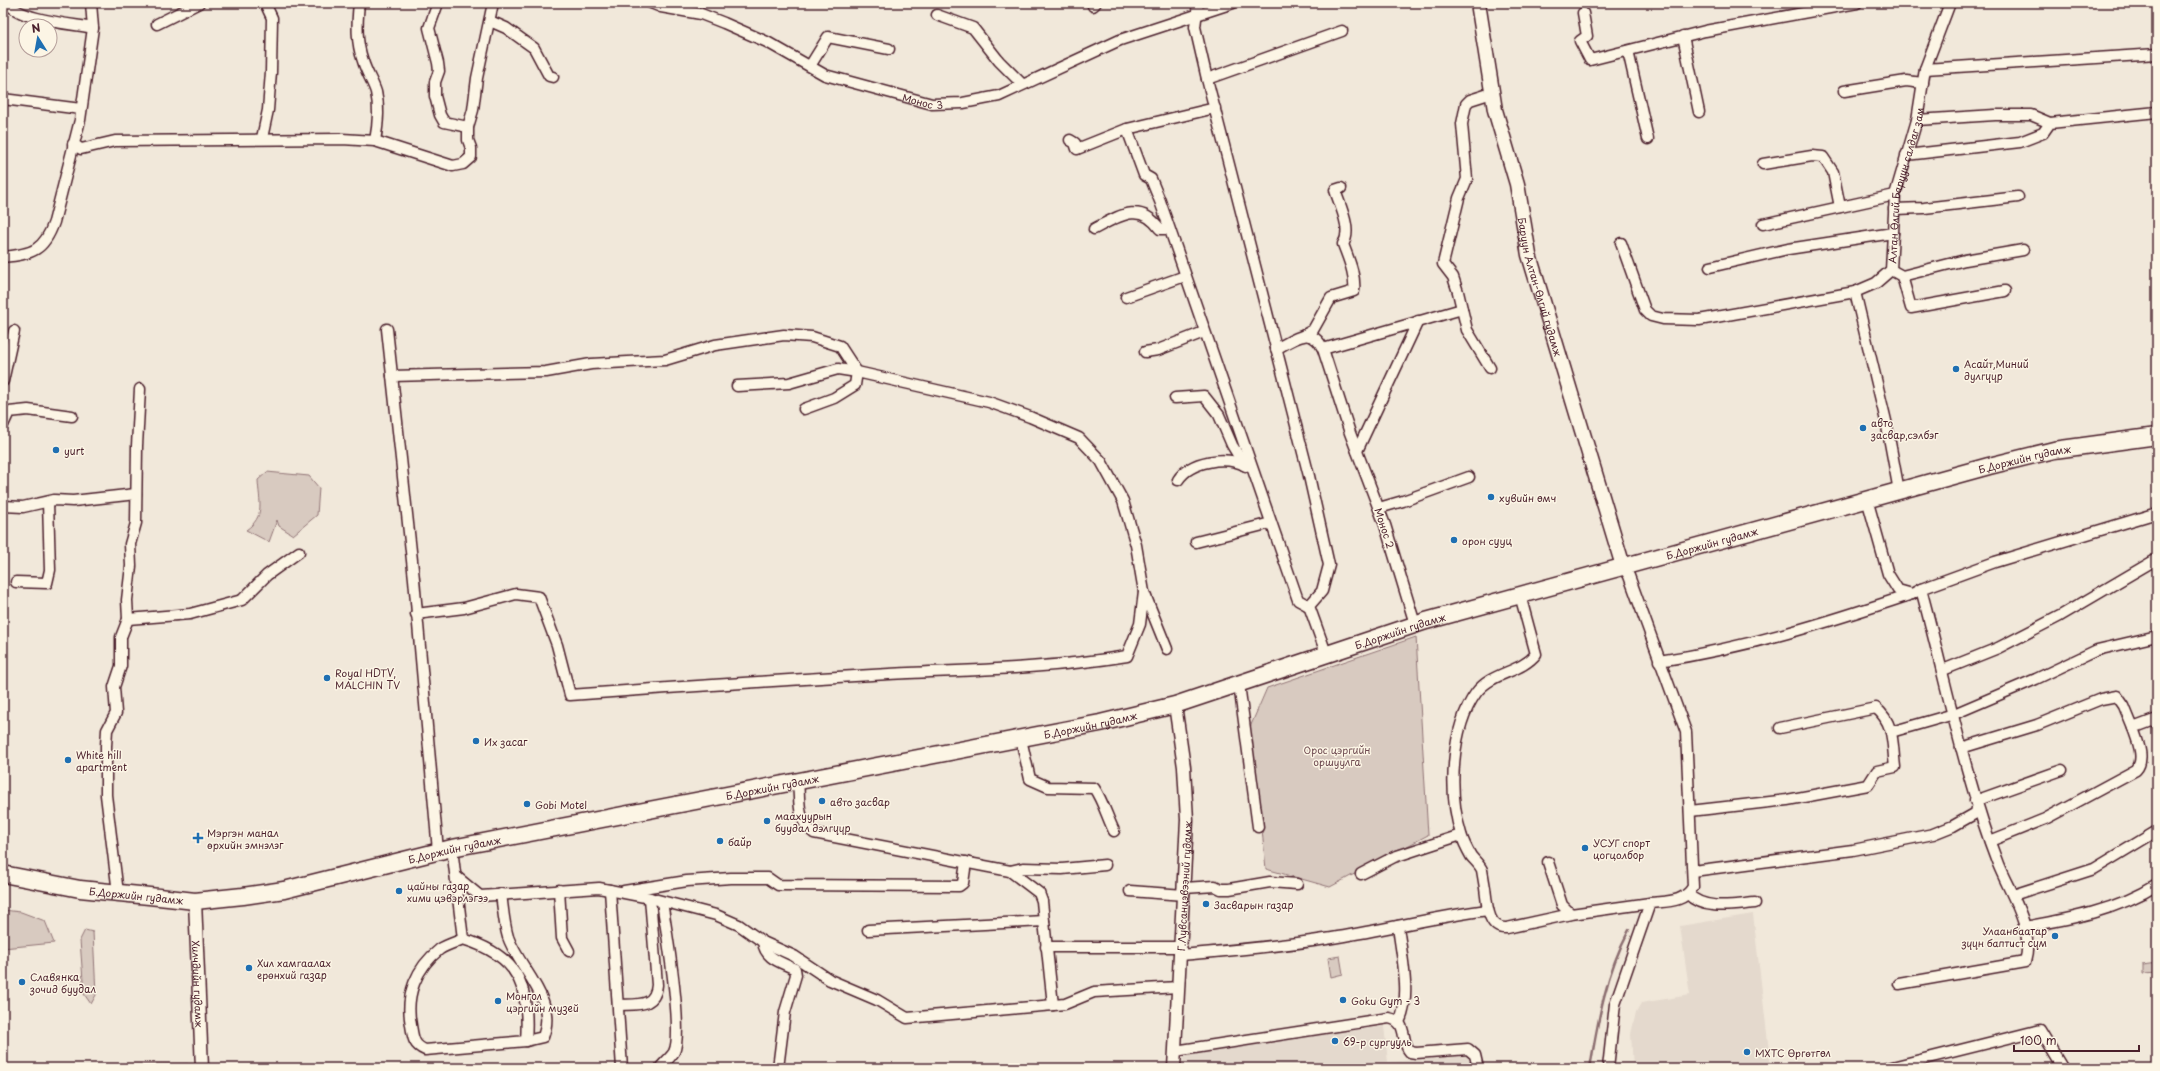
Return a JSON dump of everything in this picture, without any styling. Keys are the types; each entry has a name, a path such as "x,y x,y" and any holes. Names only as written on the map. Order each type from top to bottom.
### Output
{"main road":[{"name":"Баруун Алтан-Өлгий гудамж","path":"1478,3 1492,93 1517,184 1525,240 1535,278 1623,566"},
{"name":"Б.Доржийн гудамж","path":"3,874 80,889 195,900 284,890 445,849 798,780 1021,739 1175,705 1415,624 1867,499 2045,452 2157,436"}],"street":[{"path":"8,3 18,12 31,16 93,28"},
{"path":"3,257 31,252 49,238 66,180 81,109 93,28 91,3"},
{"path":"157,24 199,3"},
{"path":"262,138 271,90 272,18 265,3"},
{"path":"359,3 356,27 362,61 376,91 377,99 379,123 375,141"},
{"path":"438,3 429,28 439,71 435,82 435,96 440,115 444,122 468,127"},
{"path":"73,144 82,149 115,141 262,138 375,141 453,166 463,164 471,157 471,148 468,140 468,127 473,110 493,3"},
{"name":"Монос 3","path":"651,3 661,7 701,14 724,22 767,42 825,75 932,104 963,104 999,96 1022,84 1120,40 1233,3"},
{"path":"1198,3 1196,27 1207,80 1228,156 1309,476 1329,565 1322,591 1309,606"},
{"path":"1583,13 1587,36 1580,41 1590,60 1683,36 1857,3"},
{"name":"Алтан Өлгий Баруун салдаг зам","path":"1621,243 1645,310 1652,316 1663,319 1700,320 1855,292 1876,283 1891,270 1895,195 1917,120 1925,69 1950,3"},
{"path":"937,15 973,28 999,61 1022,84"},
{"path":"490,22 506,28 534,48 549,76 553,77"},
{"path":"1207,80 1342,31"},
{"path":"1683,36 1699,112"},
{"path":"810,66 828,37 889,49"},
{"path":"1628,50 1648,139"},
{"path":"1925,69 2157,54"},
{"path":"1844,91 1906,81 1923,83"},
{"path":"1490,368 1467,330 1453,277 1443,264 1458,198 1467,179 1462,124 1466,104 1470,100 1492,93"},
{"path":"3,99 81,109"},
{"path":"1070,140 1075,143 1076,149 1127,129 1214,108"},
{"path":"1917,120 1996,115 2031,115 2050,123 2157,112"},
{"path":"1906,155 2020,142 2043,133 2050,123"},
{"path":"1127,129 1144,175 1151,178 1160,201 1248,467 1271,523 1298,600 1309,606 1326,653"},
{"path":"1763,164 1812,156 1823,157 1833,172 1840,207"},
{"path":"1276,349 1312,330 1331,298 1354,291 1355,284 1343,244 1347,239 1346,229 1335,190 1341,188"},
{"path":"1764,224 1895,195"},
{"path":"1894,209 1924,208 2018,197"},
{"path":"1094,229 1125,213 1136,213 1154,220 1160,229 1169,229"},
{"path":"1710,267 1788,249 1893,233"},
{"path":"1891,270 1902,276 1965,260 2023,250"},
{"path":"1126,297 1185,276"},
{"path":"1902,276 1911,308 2004,291"},
{"path":"1855,292 1886,421 1899,491"},
{"path":"1304,335 1314,337 1319,340 1323,349 1462,309"},
{"path":"1357,451 1418,321"},
{"path":"387,329 416,614 445,849 457,877 463,939"},
{"path":"3,381 14,331"},
{"path":"1145,352 1158,350 1204,332"},
{"path":"392,376 546,372 591,364 665,360 715,345 784,334 812,337 840,346 857,372 855,385 834,398 804,409"},
{"name":"Монос 2","path":"1323,349 1350,433 1379,508 1415,624"},
{"path":"737,386 788,384 838,369 989,402 1030,417 1079,438 1101,462 1123,500 1136,545 1144,592 1167,649"},
{"path":"118,893 106,795 106,746 107,730 116,714 114,687 121,666 121,637 128,619 127,600 131,566 130,544 136,522 140,389"},
{"path":"1175,398 1204,396 1219,415 1232,445 1248,467"},
{"path":"3,426 10,412 28,410 72,416"},
{"path":"1178,480 1183,472 1212,461 1227,460 1248,467"},
{"path":"1379,508 1470,477"},
{"path":"3,506 23,507 48,502 136,494"},
{"path":"1867,499 1888,574 1898,590 1917,592"},
{"path":"16,582 47,583 50,570 48,502"},
{"path":"1659,661 1709,653 1800,630 1917,592 1995,562 2157,513"},
{"path":"1196,542 1271,523"},
{"path":"128,619 190,614 242,600 267,575 299,552"},
{"path":"1943,670 1998,648 2060,616 2157,558"},
{"path":"1520,595 1536,654 1531,660 1489,680 1476,692 1469,705 1456,744 1453,784 1461,835 1470,855 1481,869 1488,910 1494,924 1502,928 1571,914 1682,899 1688,894 1693,886 1686,732 1629,576 1623,566"},
{"path":"416,614 464,608 516,594 539,597 557,645 570,695 758,682 1034,667 1092,662 1127,656 1140,624 1144,592"},
{"path":"1899,984 2025,962 2028,953 2024,927 2013,895 2004,879 1976,805 1943,670 1917,592"},
{"path":"1891,732 1954,714 2036,679 2097,650 2157,636"},
{"path":"1239,684 1258,827"},
{"path":"1961,748 2037,724 2101,699 2117,696 2124,706 2133,728 2140,755 2140,766 2136,770 2045,819 1990,841"},
{"name":"Г.Лувсанцэвээний гудамж","path":"1174,1068 1187,820 1183,761 1175,705"},
{"path":"1690,811 1787,800 1868,785 1877,771 1895,767 1891,732 1885,716 1876,708 1780,728"},
{"path":"2133,728 2157,719"},
{"path":"1021,739 1030,779 1048,787 1094,788 1099,795 1106,817 1114,831"},
{"path":"1976,805 2062,770"},
{"path":"798,780 801,819 806,828 814,833 1010,871 1023,868 1062,869 1105,865"},
{"path":"1693,872 1853,850 1933,834 1953,826 1976,813 1976,805"},
{"path":"2013,895 2094,869 2157,831"},
{"path":"1361,874 1394,857 1461,835"},
{"path":"614,891 731,878 768,878 778,885 959,886 963,883 966,862"},
{"path":"1548,862 1562,905 1571,914"},
{"path":"1010,871 1040,895 1053,1005"},
{"path":"457,877 477,895 586,888 614,891 650,898 716,915 739,925 763,942 794,956 830,980 877,1000 907,1018 1070,1003 1094,992 1178,987"},
{"path":"1130,892 1184,891 1215,886 1221,889 1270,882 1297,884"},
{"path":"2024,927 2075,918 2138,897 2157,885"},
{"path":"559,890 562,938 568,951"},
{"path":"614,891 622,1068"},
{"path":"501,894 508,938 542,999 546,1027 543,1037 526,1041 425,1050 418,1047 414,1041 409,1015 410,990 422,966 441,949 463,939 480,944 511,965 524,990 527,1018 526,1041"},
{"path":"1688,894 1695,901 1716,906 1755,903"},
{"path":"618,1005 644,1003 651,1001 656,995 657,984 650,898"},
{"name":"Хилчдийн гудамж","path":"195,900 202,1068"},
{"path":"660,1068 674,1052 676,1042 675,998 662,902"},
{"path":"1608,1068 1615,1004 1633,956 1650,903"},
{"path":"1046,947 1181,951 1268,947 1398,926 1444,916 1488,910"},
{"path":"868,930 1044,921"},
{"path":"1398,926 1405,995 1404,1014 1399,1022"},
{"path":"763,942 764,951 769,957 795,969 796,975 785,1012 778,1068"},
{"path":"1175,1051 1386,1018 1399,1022 1403,1028 1407,1047 1410,1052 1416,1053 1468,1049 1475,1055 1478,1068"},
{"path":"1888,1068 2040,1030 2062,1068"}],"shaded area":[{"path":"1753,914 1771,1068 1633,1068 1631,1034 1636,1012 1641,1003 1690,995 1680,926"},
{"name":"69-р сургууль","path":"1384,1026 1388,1062 1466,1056 1469,1059 1470,1068 1181,1068 1184,1055"}],"green space":[{"path":"267,472 309,476 319,488 317,515 293,535 279,526 277,520 269,542 246,530 252,525 259,514 260,502 258,480"},
{"name":"Орос цэргийн оршуулга","path":"1416,637 1428,835 1330,887 1266,869 1260,810 1248,732 1267,688"},
{"path":"3,910 21,912 45,921 54,943 3,948"},
{"path":"85,930 93,932 96,995 91,1004 84,994 80,940"},
{"path":"1340,956 1343,974 1331,977 1328,958"},
{"path":"2157,963 2157,973 2142,974 2142,965"},
{"path":"1362,1063 1367,1065 1367,1068 1336,1068 1341,1064"},
{"path":"188,1064 188,1068 98,1068 102,1065"}],"waterway":[{"path":"1590,1068 1604,997 1614,963 1629,930"}],"place":[{"name":"Асайт,Миний дулгүүр","path":"1956,369"},
{"name":"авто засвар,сэлбэг","path":"1863,428"},
{"name":"yurt","path":"56,450"},
{"name":"хувийн өмч","path":"1491,497"},
{"name":"орон сууц","path":"1454,540"},
{"name":"Royal HDTV, MALCHIN TV","path":"327,678"},
{"name":"Их засаг","path":"476,741"},
{"name":"White hill apartment","path":"68,760"},
{"name":"авто засвар","path":"822,801"},
{"name":"Gobi Motel","path":"527,804"},
{"name":"маахуурын буудал дэлгүүр","path":"767,821"},
{"name":"Мэргэн манал өрхийн эмнэлэг","path":"198,838"},
{"name":"байр","path":"720,841"},
{"name":"УСУГ спорт цогцолбор","path":"1585,848"},
{"name":"цайны газар хими цэвэрлэгээ","path":"399,891"},
{"name":"Засварын газар","path":"1206,904"},
{"name":"Улаанбаатар зүүн баптист сүм","path":"2055,936"},
{"name":"Хил хамгаалах ерөнхий газар","path":"249,968"},
{"name":"Славянка зочид буудал","path":"22,982"},
{"name":"Goku Gym - 3","path":"1343,1000"},
{"name":"Монгол цэргийн музей","path":"498,1001"},
{"name":"69-р сургууль","path":"1335,1041"},
{"name":"МХТС Өргөтгөл","path":"1747,1052"}]}
